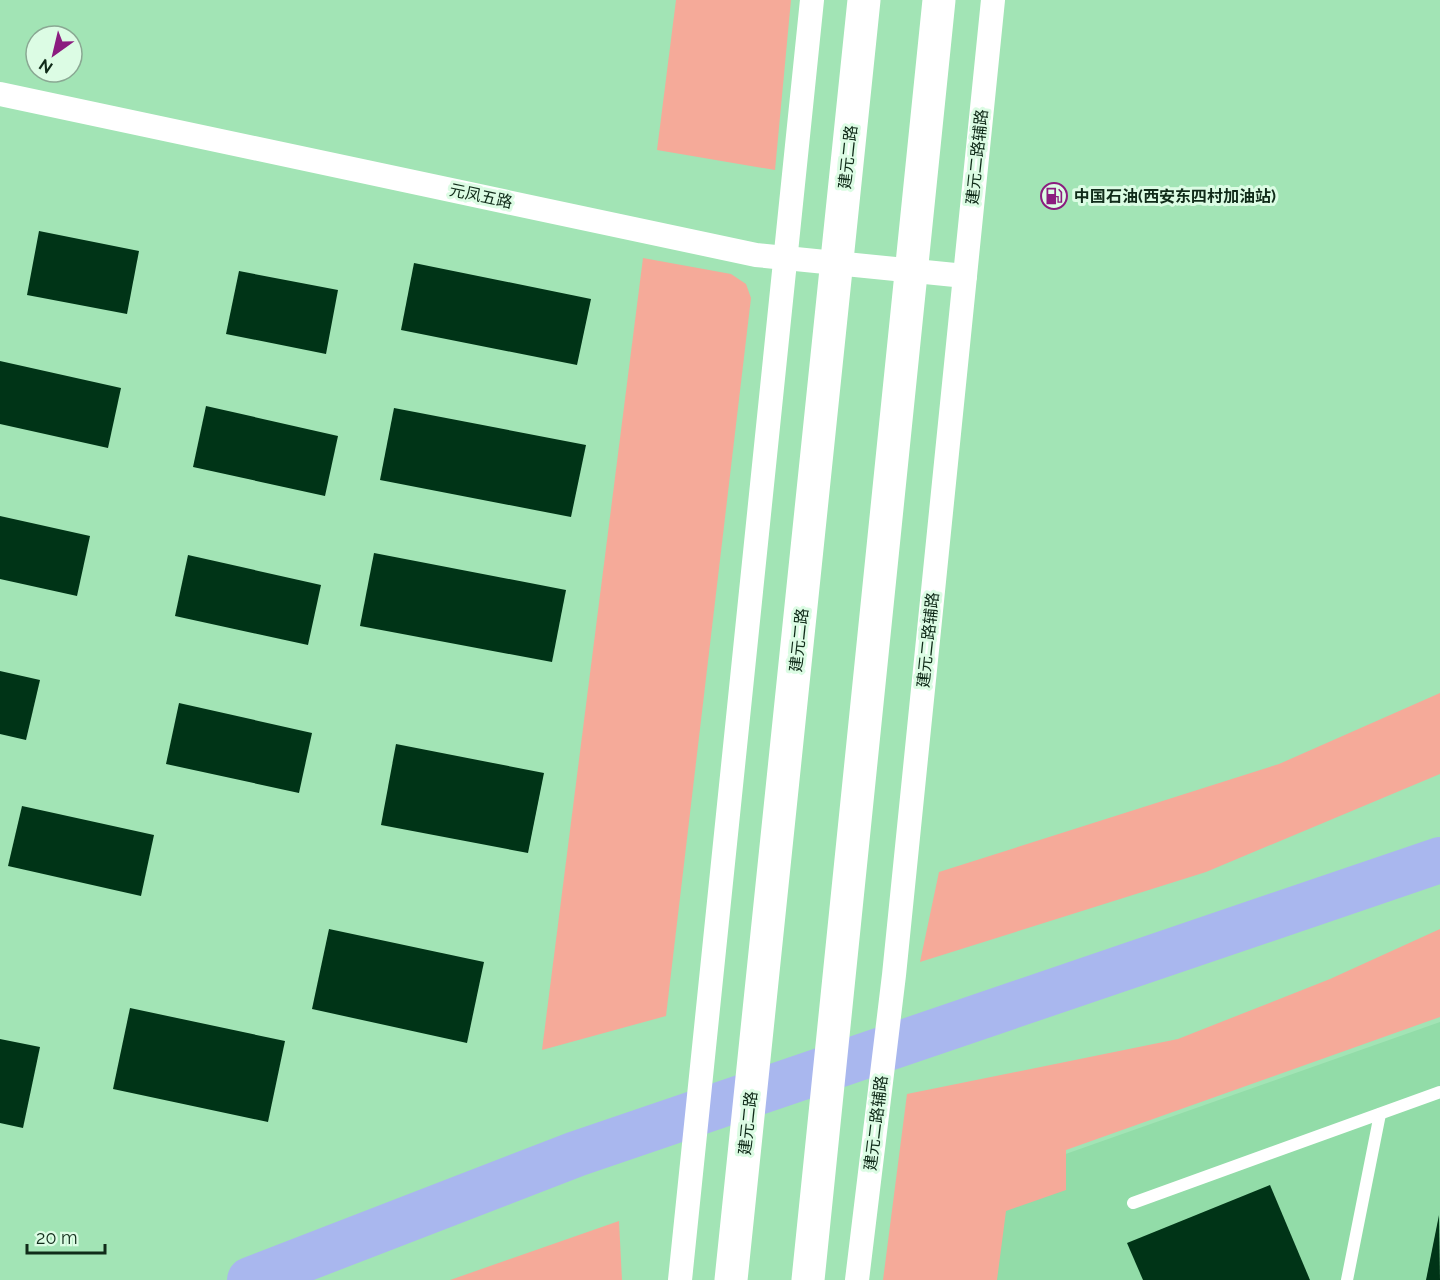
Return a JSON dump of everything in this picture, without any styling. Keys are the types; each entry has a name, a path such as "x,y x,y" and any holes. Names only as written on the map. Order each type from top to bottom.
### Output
{"main road":[{"name":"建元二路","path":"731,1280 864,0"},
{"path":"808,1280 939,0"}],"street":[{"path":"680,1280 812,0"},
{"name":"建元二路辅路","path":"857,1280 894,975 993,0"},
{"name":"元凤五路","path":"0,94 733,250 785,258 965,276"}],"lane":[{"path":"1133,1203 1440,1092"},
{"path":"1347,1280 1380,1114"}],"shaded area":[{"path":"676,0 791,0 775,170 657,150"},
{"path":"643,258 731,274 746,284 751,298 666,1016 542,1050"},
{"path":"1440,693 1440,774 1206,872 920,962 939,872 1279,764"},
{"path":"1440,929 1440,1017 1066,1150 1066,1190 1006,1211 997,1280 883,1280 907,1094 1178,1039 1330,979"},
{"path":"1440,1022 1440,1280 995,1280 1006,1175"},
{"path":"619,1221 622,1280 450,1280"}],"building":[{"path":"39,231 139,251 127,314 27,295"},
{"path":"414,263 591,299 577,365 401,330"},
{"path":"239,271 338,290 326,354 226,334"},
{"path":"0,361 121,388 108,448 0,424"},
{"path":"206,406 338,436 325,496 193,467"},
{"path":"394,408 586,445 571,517 380,480"},
{"path":"0,516 90,536 77,596 0,579"},
{"path":"374,553 566,590 552,662 360,626"},
{"path":"188,555 321,585 308,645 175,616"},
{"path":"0,671 40,680 26,740 0,734"},
{"path":"179,703 312,733 299,793 166,764"},
{"path":"396,744 544,773 528,853 381,825"},
{"path":"22,806 154,835 141,896 8,866"},
{"path":"329,929 484,962 467,1043 312,1009"},
{"path":"130,1008 285,1041 268,1122 113,1089"},
{"path":"0,1039 40,1047 23,1128 0,1123"},
{"path":"1270,1185 1310,1280 1143,1280 1127,1243"},
{"path":"1439,1215 1440,1280 1426,1280"}],"waterway":[{"path":"250,1280 576,1154 1440,860"}],"place":[{"name":"中国石油(西安东四村加油站)","path":"1054,196"}]}
